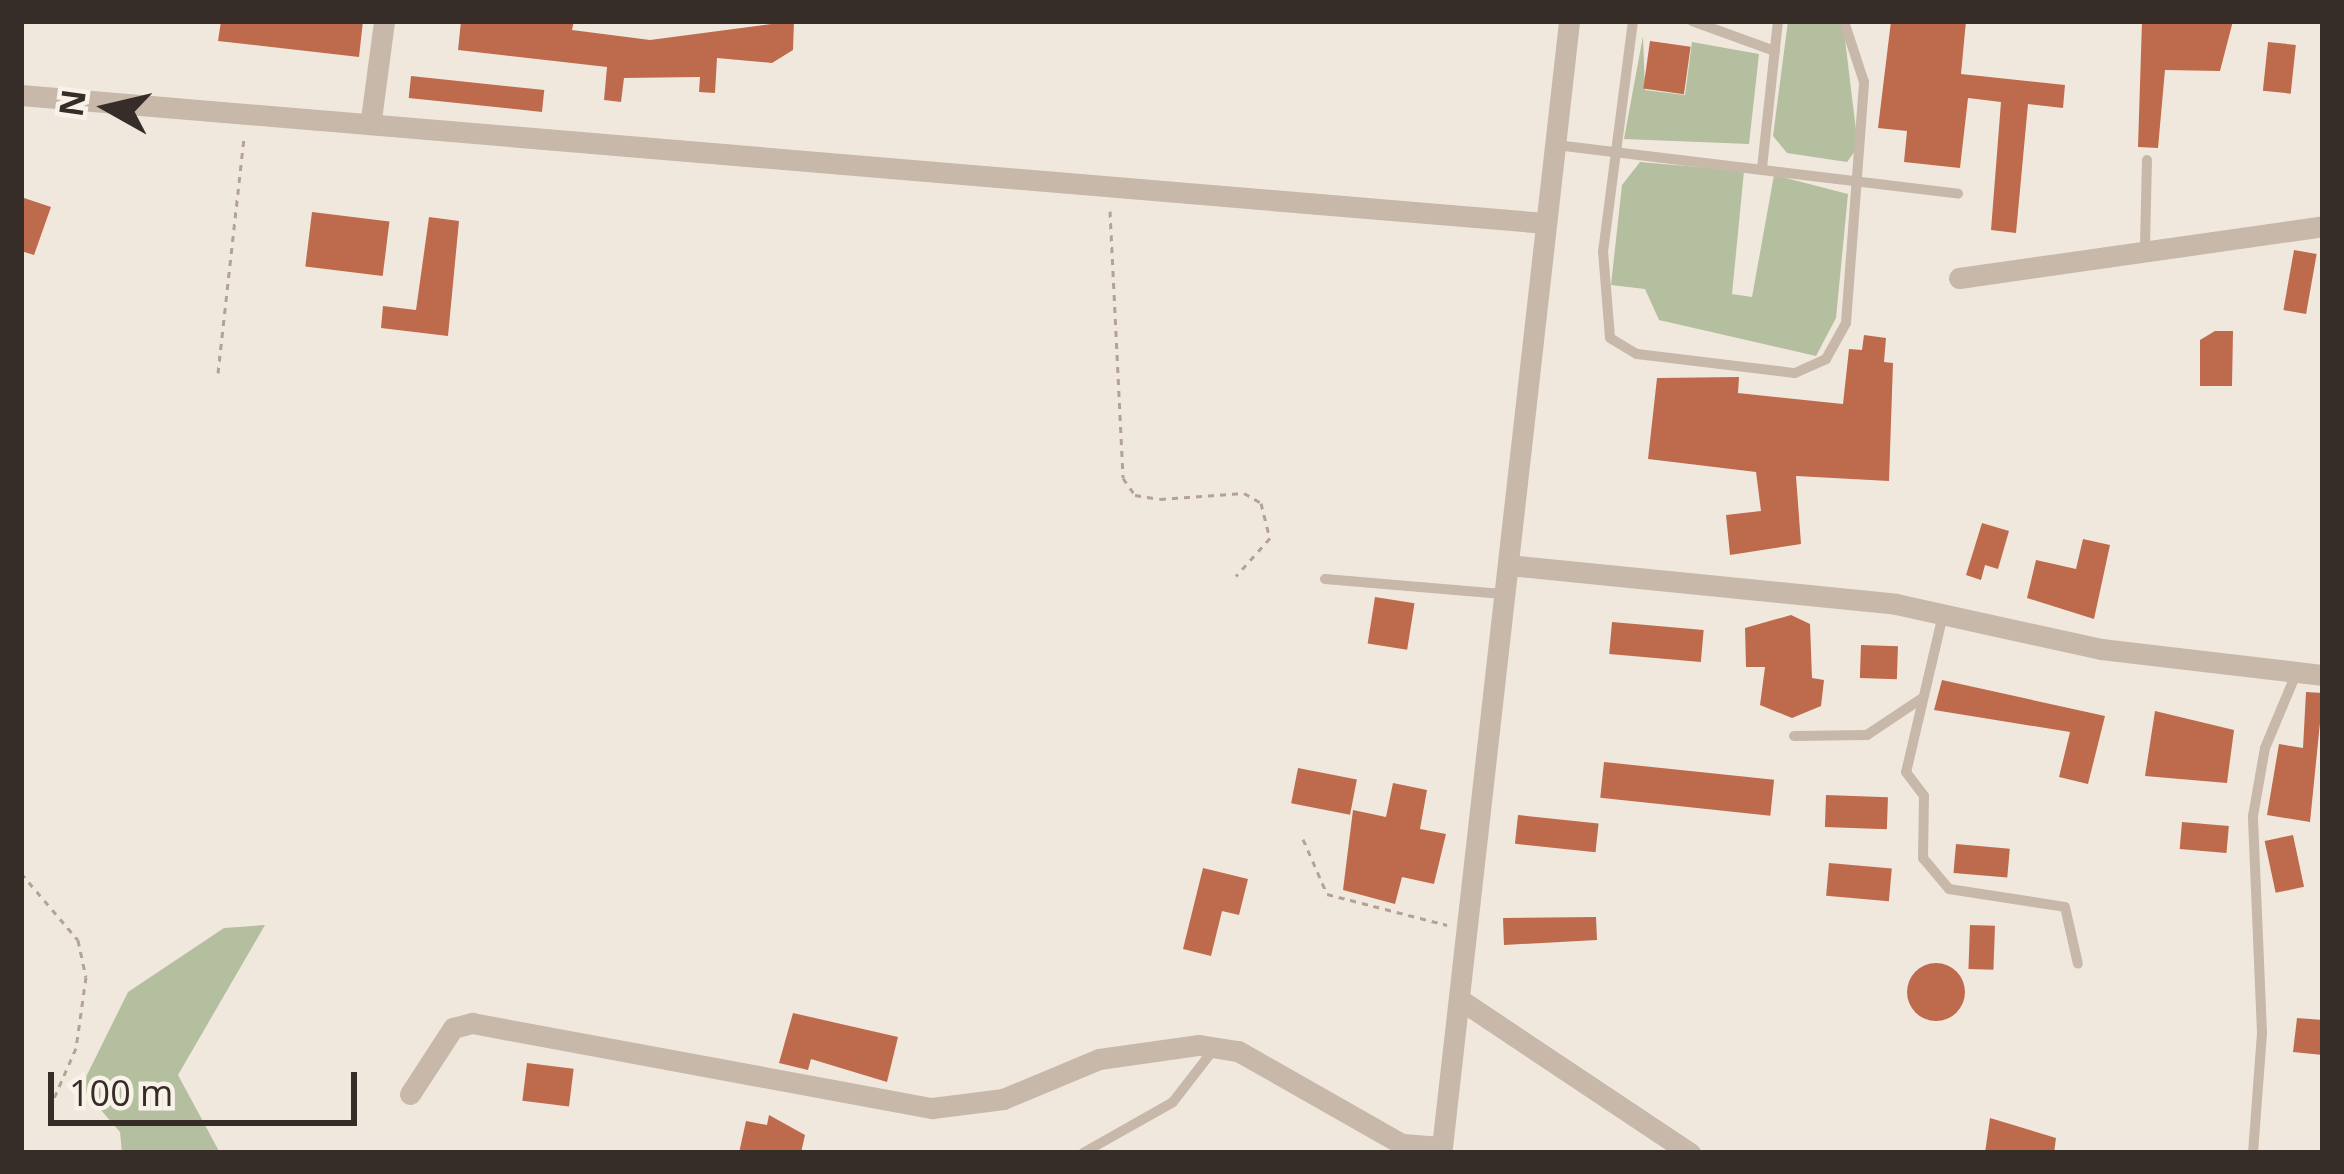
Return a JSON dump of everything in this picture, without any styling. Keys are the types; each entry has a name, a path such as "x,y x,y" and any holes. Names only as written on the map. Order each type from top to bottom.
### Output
{"street":[{"path":"371,118 384,21"},
{"path":"410,1094 453,1028 472,1023 932,1108 1003,1100 1116,1055 1216,1046 1402,1144 1442,1150 1569,21"},
{"path":"21,95 371,118 1110,190 1545,224"},
{"path":"1959,278 2323,226"},
{"path":"1508,565 1896,604 1942,619 2323,675"},
{"path":"1459,999 1690,1153"}],"lane":[{"path":"1633,21 1613,152 1604,318 1637,354 1814,369 1846,323 1864,182 1864,82 1844,21"},
{"path":"1692,21 1774,51"},
{"path":"1762,168 1778,21"},
{"path":"1556,145 1958,194"},
{"path":"2145,248 2147,160"},
{"path":"1325,578 1504,594"},
{"path":"1942,619 1906,772 1924,796 1934,880 2066,907 2078,964"},
{"path":"2253,1153 2262,1034 2253,816 2265,748 2297,671"},
{"path":"1794,736 1867,735 1921,698"},
{"path":"1083,1153 1173,1102 1216,1046"}],"path":[{"path":"218,373 247,110"},
{"path":"1110,190 1123,478 1147,497 1244,493 1261,503 1270,538 1236,576"},
{"path":"1303,839 1327,894 1466,929"},
{"path":"21,873 78,940 86,977 76,1048 51,1105"}],"green space":[{"path":"1788,21 1838,21 1844,31 1858,147 1847,162 1787,153 1773,136"},
{"path":"1643,36 1645,90 1685,95 1692,42 1759,54 1749,144 1624,139"},
{"path":"1640,162 1744,171 1732,294 1752,297 1774,175 1848,194 1836,318 1816,356 1659,320 1645,289 1611,285 1622,185"},
{"path":"265,925 178,1075 220,1153 122,1153 120,1132 81,1087 128,992 224,928"}],"building":[{"path":"221,21 363,21 359,57 218,41"},
{"path":"461,21 574,21 572,30 650,40 794,21 793,50 772,63 717,58 715,93 699,92 700,77 624,78 621,102 604,100 607,67 458,50"},
{"path":"1891,21 1966,21 1961,74 2065,85 2063,108 2028,104 2016,233 1991,230 2001,102 1968,98 1960,168 1904,162 1907,131 1878,128"},
{"path":"2142,21 2233,21 2220,71 2165,70 2158,148 2138,147"},
{"path":"1650,41 1691,47 1684,94 1643,89"},
{"path":"2268,42 2296,45 2291,94 2263,91"},
{"path":"411,76 544,90 542,112 409,98"},
{"path":"21,197 51,207 34,255 21,251"},
{"path":"312,212 389,222 383,276 305,267"},
{"path":"429,217 459,221 448,336 381,328 383,306 416,310"},
{"path":"2294,250 2317,254 2306,314 2283,310"},
{"path":"2215,331 2233,331 2232,386 2200,386 2200,340"},
{"path":"1864,335 1886,338 1884,362 1893,363 1889,481 1796,476 1801,544 1730,555 1726,515 1761,511 1756,472 1648,459 1657,378 1739,377 1738,393 1843,404 1849,349 1862,350"},
{"path":"1982,523 2009,531 1998,569 1985,565 1981,580 1966,575"},
{"path":"2083,539 2110,545 2094,619 2027,598 2036,560 2076,569"},
{"path":"1375,597 1415,603 1407,650 1368,643"},
{"path":"1791,615 1810,624 1812,678 1824,680 1821,706 1792,718 1760,705 1765,667 1746,667 1745,628"},
{"path":"1612,622 1704,630 1701,662 1609,654"},
{"path":"1861,645 1898,646 1897,679 1860,678"},
{"path":"1942,680 2105,716 2088,784 2059,777 2070,732 1934,710"},
{"path":"2306,692 2323,693 2310,822 2267,815 2279,744 2303,748"},
{"path":"2155,711 2234,730 2227,783 2145,776"},
{"path":"1604,762 1774,780 1770,816 1600,798"},
{"path":"1298,768 1357,779 1350,815 1291,803"},
{"path":"1393,783 1427,790 1420,829 1446,834 1434,884 1402,877 1395,904 1343,890 1353,810 1386,817"},
{"path":"1826,795 1888,797 1887,829 1825,827"},
{"path":"1518,815 1599,823 1596,852 1515,844"},
{"path":"2182,822 2229,826 2226,853 2180,849"},
{"path":"2293,835 2304,887 2276,893 2265,841"},
{"path":"1956,844 2010,849 2007,878 1953,873"},
{"path":"1829,863 1892,868 1889,901 1826,896"},
{"path":"1203,868 1248,879 1239,915 1222,911 1211,956 1183,949"},
{"path":"1596,917 1597,940 1504,945 1503,918"},
{"path":"1970,925 1995,926 1993,970 1968,969"},
{"path":"1936,963 1956,972 1965,992 1956,1012 1936,1021 1916,1012 1907,992 1916,972"},
{"path":"793,1013 898,1037 887,1082 811,1059 808,1070 779,1063"},
{"path":"2297,1018 2323,1020 2323,1055 2293,1052"},
{"path":"527,1063 574,1069 569,1106 522,1101"},
{"path":"769,1115 805,1135 801,1153 739,1153 746,1121 767,1125"},
{"path":"1990,1118 2056,1138 2054,1153 1985,1153"}]}
